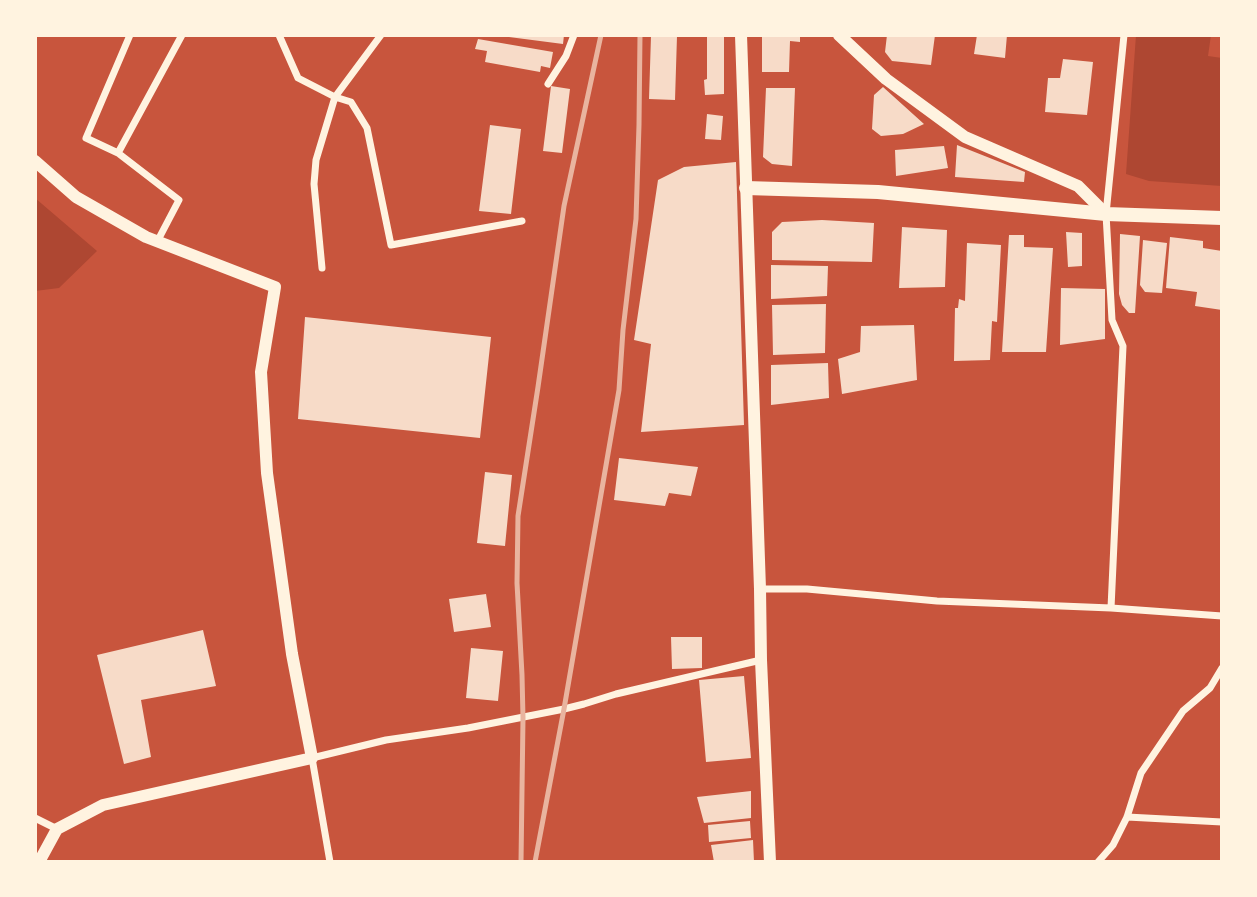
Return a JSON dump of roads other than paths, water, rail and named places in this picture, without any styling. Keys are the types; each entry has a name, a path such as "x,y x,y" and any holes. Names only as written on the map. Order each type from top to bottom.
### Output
{"main road":[{"path":"747,188 878,192 1106,214 1222,218"}],"street":[{"path":"130,35 86,138 118,153 179,200 157,242"},
{"path":"118,153 182,35"},
{"path":"279,35 298,78 351,102 367,128 391,244 523,221"},
{"path":"322,268 314,184 316,160 335,97 381,35"},
{"path":"548,84 566,57 574,35"},
{"path":"741,35 770,862"},
{"path":"839,35 886,79 965,137 1078,186 1106,214"},
{"path":"1111,608 1124,346 1112,320 1106,214 1124,35"},
{"path":"35,161 76,197 146,237 275,287 261,372 267,473 292,654 330,862"},
{"path":"760,589 807,589 937,601 1111,608 1222,617"},
{"path":"39,862 57,829 103,805 386,740 468,728 564,709 761,660"},
{"path":"1098,862 1113,845 1141,773 1183,712 1210,688 1222,667"},
{"path":"1126,817 1222,822"},
{"path":"35,818 57,829"}],"railway":[{"path":"521,862 523,718 517,583 518,516 564,206 601,35"},
{"path":"535,862 619,390 636,219 640,35"}]}
